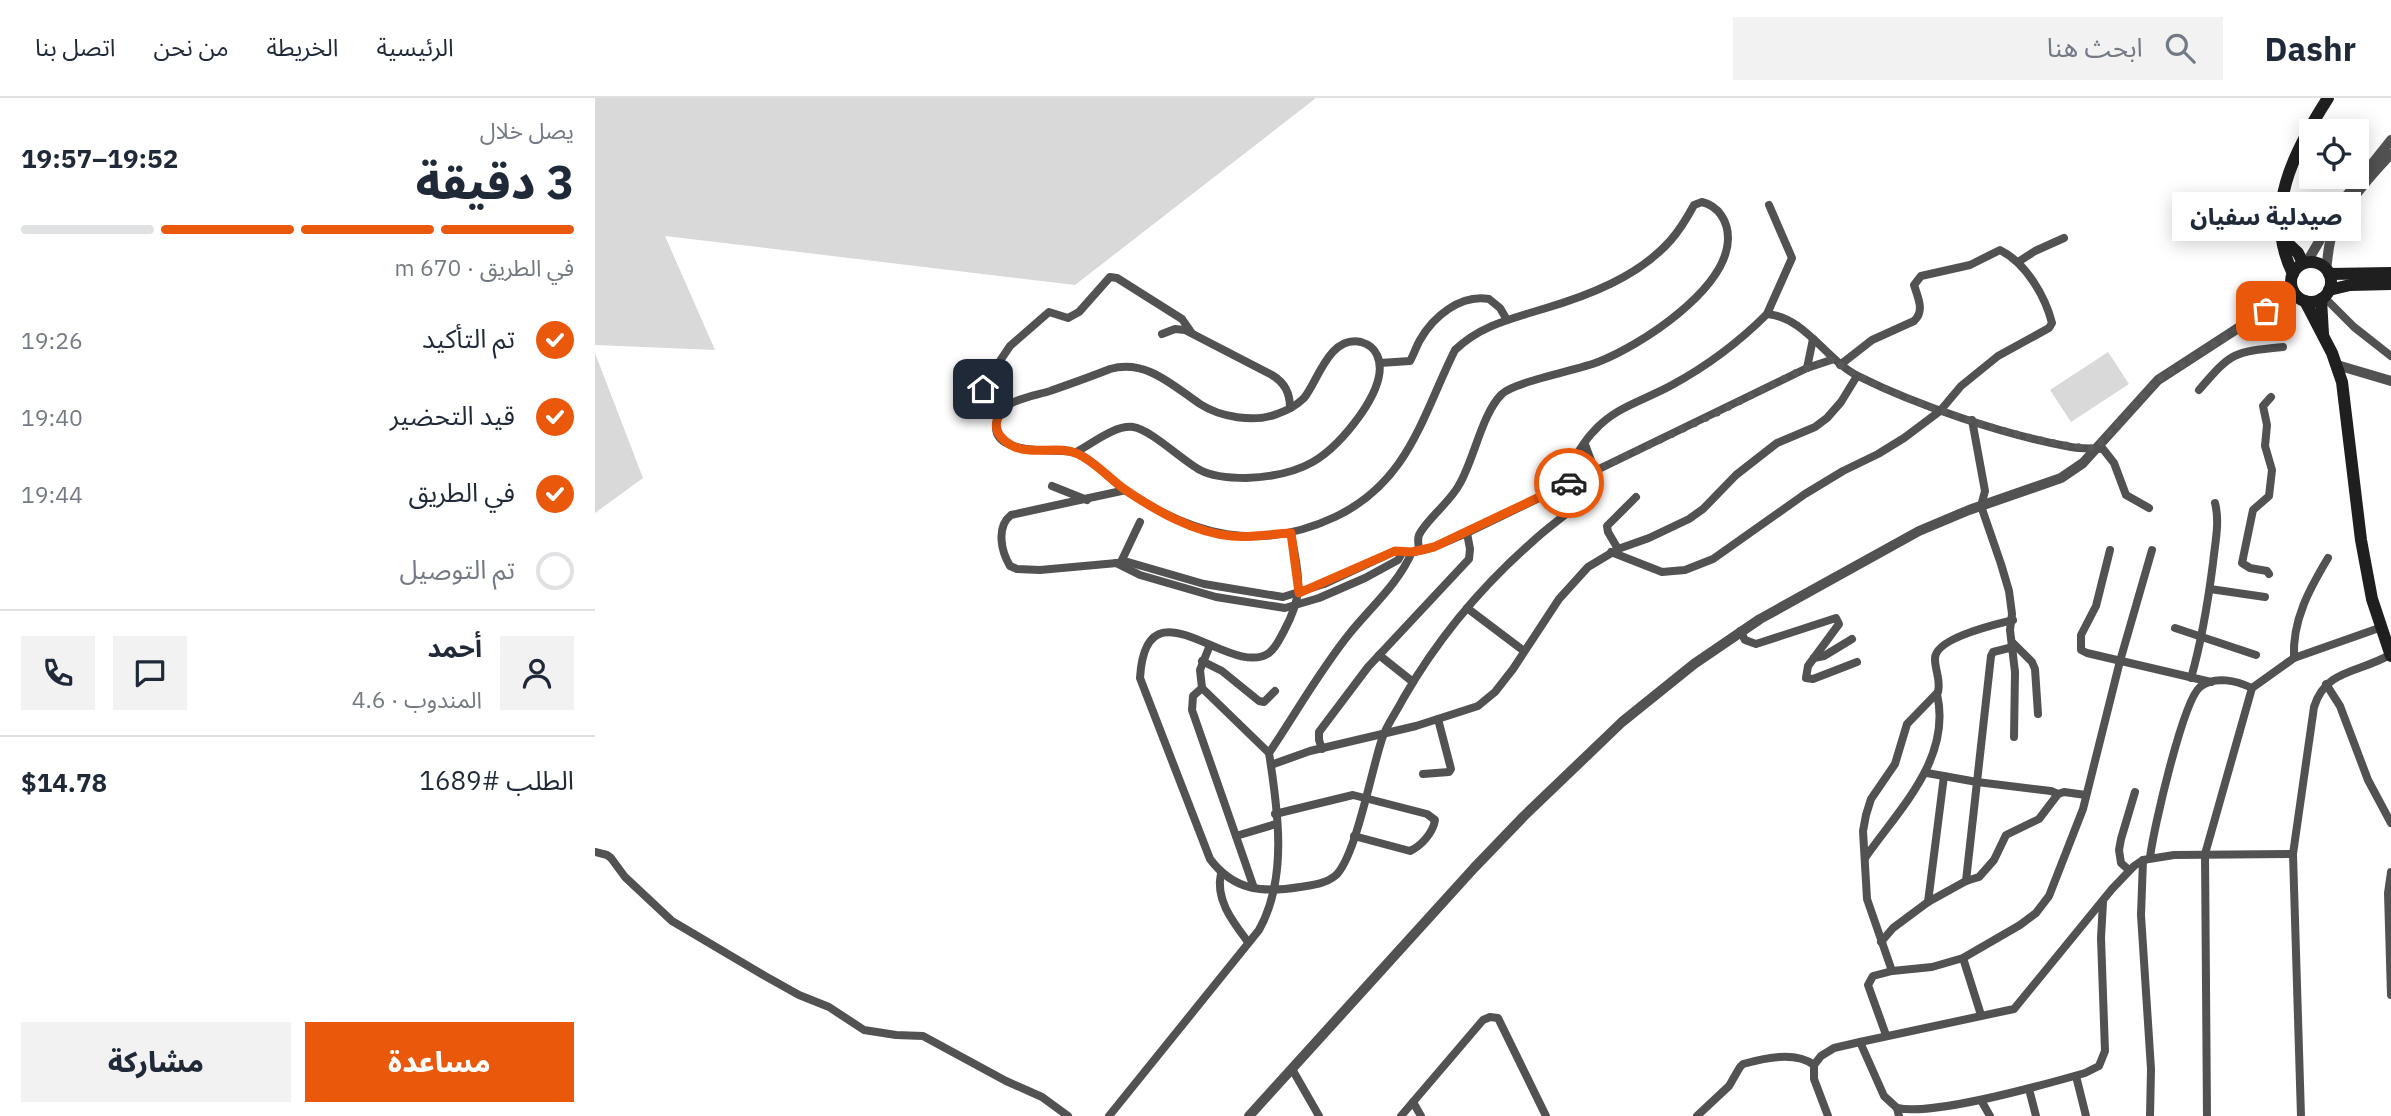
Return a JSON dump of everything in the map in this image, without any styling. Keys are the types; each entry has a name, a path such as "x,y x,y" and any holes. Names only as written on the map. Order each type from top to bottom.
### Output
{"main road":[{"path":"2328,98 2304,135 2289,172 2281,214 2283,239 2287,261 2293,274 2292,285 2323,334 2337,365 2347,413 2361,540 2372,599 2391,655"},
{"path":"2283,239 2305,263"},
{"path":"2293,274 2305,263 2314,262 2328,271 2391,273"},
{"path":"2323,334 2328,271"},
{"path":"2301,298 2325,295 2350,285 2391,284"}],"street":[{"path":"2305,263 2344,199 2391,140"},
{"path":"2328,271 2330,240 2336,227 2361,189 2391,154"},
{"path":"1076,452 1126,491 1185,524 1222,535 1291,533 1347,511 1385,482 1417,435 1455,349 1482,329 1579,299 1630,272 1663,249 1698,203 1708,204 1722,216 1728,239 1722,262 1710,283 1668,321 1637,343 1599,362 1504,391 1491,412 1459,486 1420,534 1404,571 1350,632 1269,753"},
{"path":"1560,486 1593,431 1611,416 1703,368 1767,314 1792,260 1769,205"},
{"path":"2018,262 2063,238"},
{"path":"1119,563 1140,575 1230,600 1277,608 1296,607 1365,578 1411,552 1467,533 1807,368 1837,362 1919,316 1921,307 1914,285 1921,276 1970,265 2000,250 2018,262 2040,294 2051,318 2051,326 1998,356 1961,386 1940,411 1904,438 1843,471 1713,559 1685,570 1662,572 1614,550 1608,524 1636,497"},
{"path":"1004,409 991,400 983,387 1010,346 1048,312 1068,318 1076,315 1110,277 1117,278 1182,319 1191,332"},
{"path":"2325,295 2354,327 2391,356"},
{"path":"1380,363 1410,361 1429,328 1444,312 1460,302 1478,298 1489,299 1507,320"},
{"path":"1249,1116 1474,868 1622,722 1694,664 1740,631 1919,531 2061,478 2083,463 2158,380 2283,301 2301,298"},
{"path":"1767,314 1782,318 1813,339 1837,362 1857,376 1940,411 2067,447 2103,449 2109,454 2126,495 2149,508"},
{"path":"1162,334 1175,329 1191,332 1280,380 1288,392 1290,408"},
{"path":"1807,368 1813,339"},
{"path":"1353,341 1365,344 1375,351 1380,363 1377,383 1362,412 1328,452 1290,473 1233,478 1202,471 1160,441 1133,427 1110,433 1076,452 1028,450 1009,444 999,434 996,425 997,416 1019,400 1125,366 1158,375 1203,405 1239,417 1264,418 1290,408 1307,394 1332,353 1344,344 1353,341"},
{"path":"2199,390 2232,356 2258,349 2283,347"},
{"path":"2337,365 2391,381"},
{"path":"1271,765 1465,711 1488,699 1513,669 1559,599 1580,574 1614,550 1649,538 1689,519 1703,509 1744,468 1777,443 1815,427 1827,418 1857,376"},
{"path":"2269,574 2242,563 2253,510 2269,496 2272,470 2265,446 2266,420 2263,406 2271,397"},
{"path":"1968,419 1985,491 1981,506 2009,591 2015,672 2014,737"},
{"path":"1291,533 1299,593 1296,607 1277,643 1268,653 1259,656 1241,655 1178,633 1163,632 1143,650 1140,678 1210,859 1229,879 1254,888 1274,891 1321,883 1330,880 1340,871 1354,836 1384,734 1413,682 1441,640 1467,608 1528,545 1594,490 1597,482 1585,444"},
{"path":"1052,486 1087,500"},
{"path":"1126,491 1017,512 1008,517 1002,529 1002,546 1006,560 1013,568 1027,570 1133,563 1232,590 1283,597 1299,593 1395,551 1411,552"},
{"path":"2191,677 2203,637 2210,589 2218,520 2215,503"},
{"path":"1119,563 1140,522"},
{"path":"1322,749 1318,736 1322,727 1379,656 1469,559 1467,533"},
{"path":"2110,550 2096,606 2084,628 2079,645 2083,652 2211,682"},
{"path":"1886,1035 1868,985 1873,976 1892,971 1932,968 1963,958 2020,925 2043,906 2049,896 2083,809 2120,661 2152,550"},
{"path":"2294,657 2296,632 2306,596 2328,558"},
{"path":"1183,588 1186,579"},
{"path":"2210,589 2265,597"},
{"path":"1230,600 1232,590"},
{"path":"1467,608 1524,651"},
{"path":"1740,631 1745,640 1756,644 1837,619 1839,624 1807,668 1807,680 1857,662"},
{"path":"1865,858 1927,773 1939,721 1937,694 1940,686 1935,659 1937,652 1947,642 2013,620"},
{"path":"2207,1116 2205,854 2252,688 2294,657 2382,627"},
{"path":"2175,628 2256,655"},
{"path":"1814,658 1824,656 1852,639"},
{"path":"2012,643 2032,662 2035,669 2038,714"},
{"path":"1965,881 1991,656 1993,652 2012,643"},
{"path":"1109,1116 1248,943 1264,920 1274,891 1278,871 1269,753 1202,688 1200,670 1210,645"},
{"path":"2301,1116 2293,854 2314,707 2326,684 2391,655"},
{"path":"1379,656 1413,682"},
{"path":"1202,661 1223,671 1259,701 1264,702 1275,691"},
{"path":"2150,1116 2151,1069 2141,915 2146,859 2185,714 2199,687 2211,682 2229,680 2252,688"},
{"path":"2326,684 2340,706 2368,780 2391,824"},
{"path":"1202,688 1193,696 1192,710 1254,888"},
{"path":"1892,971 1867,899 1863,831 1868,805 1895,764 1910,718 1937,694"},
{"path":"1423,774 1449,772 1451,769 1438,719"},
{"path":"1927,773 2042,789 2058,794 2071,792 2086,795"},
{"path":"1928,902 1944,776"},
{"path":"2129,870 2121,863 2119,850 2135,792"},
{"path":"1881,942 1893,928 1928,902 1965,881 1980,876 1994,860 2006,835 2039,819 2058,794"},
{"path":"1236,836 1276,819 1353,795 1430,814 1434,818 1434,824 1425,839 1410,852 1354,836"},
{"path":"595,852 611,858 625,877 673,921 799,995 829,1007 864,1030 923,1036 1006,1081 1042,1097 1068,1116"},
{"path":"1828,1116 1814,1079 1814,1065 1826,1052 1886,1035 2008,1012 2016,1007 2129,870 2146,859 2205,854 2293,854"},
{"path":"2391,872 2388,894 2391,995"},
{"path":"1221,873 1219,884 1223,901 1248,943"},
{"path":"1860,1042 1884,1096 1898,1112 1916,1113 1982,1102 2076,1076 2099,1066 2105,1051 2101,938 2103,900"},
{"path":"1963,958 1981,1015"},
{"path":"1401,1116 1483,1020 1490,1017 1498,1018 1546,1116"},
{"path":"1697,1116 1729,1086 1744,1064 1780,1057 1800,1059 1814,1065"},
{"path":"1292,1069 1319,1116"},
{"path":"2076,1076 2086,1116"},
{"path":"2029,1089 2036,1116"},
{"path":"1413,1102 1422,1116"},
{"path":"1982,1102 1990,1116"}],"shaded area":[{"path":"595,98 1316,98 1075,285 665,236 715,350 595,345"},
{"path":"2108,352 2129,384 2071,422 2050,390"},
{"path":"595,353 643,478 595,513"}],"way so far":[{"path":"1569,483 1799,371 1834,359 1857,376 1940,411 2067,447 2096,448 2158,380 2266,311"}],"place":[{"name":"صيدلية سفيان","path":"2266,311"}],"route":[{"path":"983,389 993,402 1004,409 997,416 996,425 999,434 1009,444 1028,450 1076,452 1126,491 1197,528 1234,536 1291,533 1299,593 1395,551 1412,552 1434,547 1569,483"}]}
